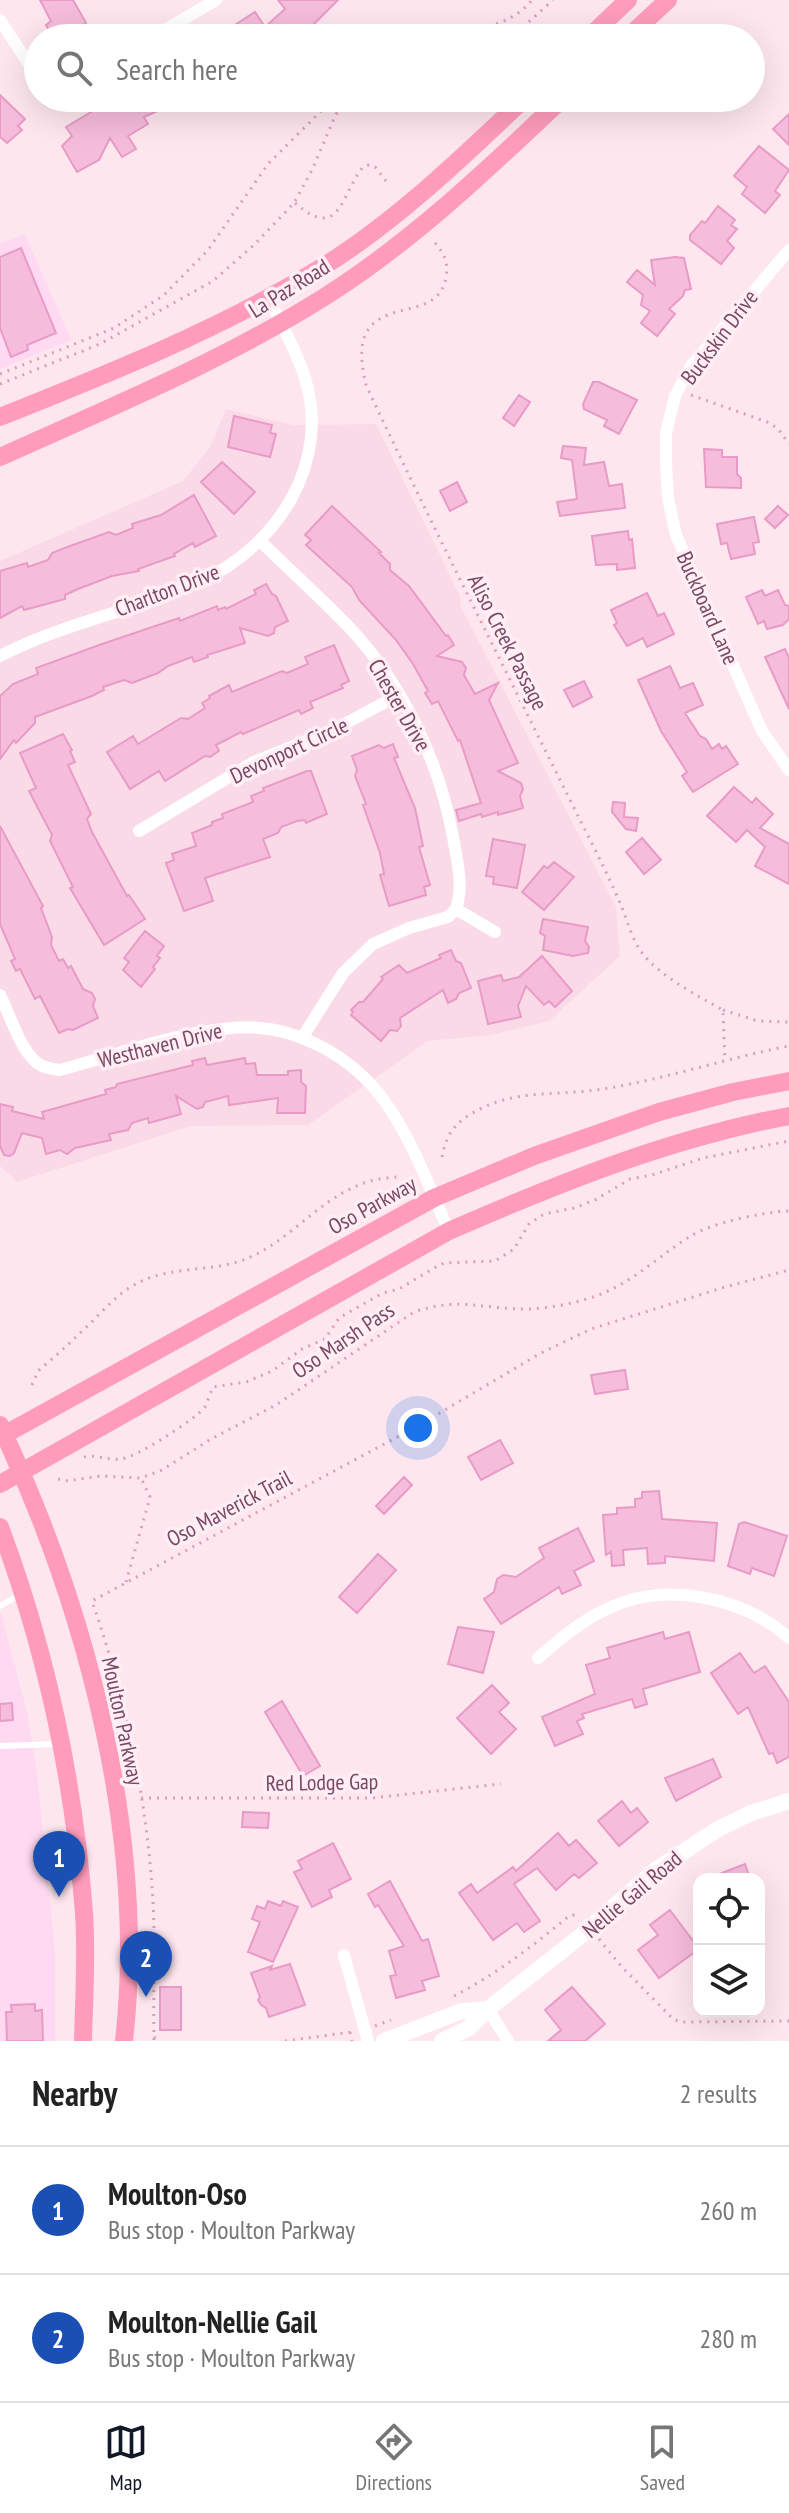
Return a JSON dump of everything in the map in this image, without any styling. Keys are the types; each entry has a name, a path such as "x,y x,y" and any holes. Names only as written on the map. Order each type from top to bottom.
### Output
{"main road":[{"path":"603,24 628,0"},
{"path":"642,24 668,0"},
{"name":"La Paz Road","path":"0,417 187,340 322,268 464,156 510,112"},
{"name":"La Paz Road","path":"0,457 170,381 281,324 329,294 435,216 548,112"},
{"name":"Oso Parkway","path":"1,1432 434,1198 534,1156 659,1112 789,1081"},
{"path":"0,1484 449,1231 526,1198 683,1141 789,1116"},
{"name":"Moulton Parkway","path":"1,1432 58,1565 99,1705 110,1758 125,1869 128,1938 124,2041"},
{"path":"0,1527 24,1592 44,1667 69,1789 84,1914 83,2041"}],"street":[{"path":"175,24 216,0"},
{"path":"0,20 24,57"},
{"name":"Buckskin Drive","path":"666,433 679,390 691,366 789,250"},
{"name":"Charlton Drive","path":"0,656 31,640 198,582 229,566 260,541 280,519 306,465 310,404 305,376 268,298"},
{"name":"Buckboard Lane","path":"666,433 668,498 676,535 762,731 789,770"},
{"name":"Chester Drive","path":"260,541 348,627 399,695 428,753 448,809 460,877 461,895 456,909"},
{"name":"Devonport Circle","path":"139,831 254,762 333,730 399,695"},
{"path":"302,1038 343,973 373,944 409,928 448,917 456,909 495,932"},
{"name":"Westhaven Drive","path":"0,995 25,1047 35,1061 45,1068 60,1070 232,1027 268,1028 302,1038 338,1055 359,1071 390,1109 449,1231"},
{"path":"538,1658 577,1626 611,1607 642,1598 676,1595 710,1598 743,1609 789,1638"},
{"name":"Nellie Gail Road","path":"442,2041 469,2028 654,1871 718,1829 751,1813 789,1801"},
{"path":"344,1955 368,2041"},
{"path":"488,2009 508,2041"},
{"name":"Nellie Gail Road","path":"381,2033 462,2011 488,2009"}],"lane":[{"path":"0,1606 24,1592"},
{"path":"0,1746 60,1743"}],"path":[{"path":"496,24 523,11 532,0"},
{"path":"526,24 553,0"},
{"path":"0,374 114,328 164,295 208,250 268,164 320,112"},
{"path":"0,384 100,344 199,291 255,244 294,203 339,112"},
{"path":"294,203 320,220 331,218 363,167 375,167 386,181"},
{"name":"Aliso Creek Passage","path":"435,243 446,259 446,279 442,291 421,307 388,313 367,332 362,358 366,385 465,594 568,794 641,951 692,993 723,1010 758,1021 789,1022"},
{"path":"679,390 770,423 789,444"},
{"path":"723,1010 725,1061"},
{"path":"442,1157 449,1132 485,1107 532,1093 601,1089 663,1078 789,1046"},
{"path":"84,1457 92,1455 119,1460 132,1455 198,1414 205,1407 213,1387 246,1382 272,1371 302,1349 325,1339 339,1318 444,1263 495,1261 514,1249 529,1224 544,1214 595,1200 630,1179 703,1158 789,1141"},
{"path":"32,1385 34,1374 134,1285 159,1275 215,1268 246,1259 261,1252 312,1212 348,1190 365,1183 401,1177"},
{"name":"Oso Marsh Pass","path":"58,1479 68,1481 100,1476 141,1478 162,1470 211,1439 276,1405 414,1312 437,1304 459,1302 530,1309 600,1294 631,1279 703,1230 764,1212 789,1211"},
{"name":"Oso Maverick Trail","path":"154,2038 153,1889 141,1798 118,1687 92,1601 428,1420 541,1353 591,1329 789,1270"},
{"path":"126,1582 150,1497 141,1478"},
{"name":"Red Lodge Gap","path":"141,1798 371,1798 501,1784"},
{"path":"444,2001 501,1968 569,1916 578,1919"},
{"path":"602,1942 673,2019 681,2022 789,2021"},
{"path":"381,2033 392,2020"},
{"path":"285,2041 350,2032 352,2041"},
{"path":"154,2038 161,2041"}],"shaded area":[{"path":"25,234 71,340 0,369 0,244"},
{"path":"226,409 293,425 376,424 460,596 461,607 616,907 620,956 549,1021 491,1035 428,1041 308,1125 191,1126 17,1182 0,1166 0,561 183,481 210,447"},
{"path":"0,1610 27,1712 37,1773 55,1951 55,2041 0,2041"}],"building":[{"path":"40,0 73,0 86,23 47,24 51,21"},
{"path":"278,0 338,0 314,24 268,24 285,9"},
{"path":"255,12 263,24 237,24"},
{"path":"0,95 25,119 18,126 22,130 7,143 0,137"},
{"path":"91,112 155,112 144,117 148,124 128,136 136,149 122,157 110,138 99,160 77,172 62,146 72,136 66,127"},
{"path":"789,114 789,145 773,129"},
{"path":"759,146 789,170 775,191 780,195 765,213 742,194 747,187 734,176"},
{"path":"718,206 735,220 731,225 737,229 727,241 734,248 721,264 690,240 690,235 702,221 705,223"},
{"path":"21,248 56,333 27,345 28,350 11,357 0,328 0,257"},
{"path":"684,258 691,289 685,290 669,309 675,314 657,336 641,323 650,311 641,305 643,295 627,282 637,270 655,285 651,260"},
{"path":"593,382 637,400 619,434 604,426 607,420 584,409 583,404"},
{"path":"519,395 530,402 514,426 503,418"},
{"path":"234,416 272,425 270,433 276,434 270,457 228,447"},
{"path":"563,446 586,448 584,465 604,462 609,486 622,484 625,508 560,516 557,502 577,499 572,460 561,458"},
{"path":"704,449 722,450 722,457 737,457 741,488 706,487"},
{"path":"222,462 255,492 234,514 201,482"},
{"path":"457,482 467,502 450,511 440,491"},
{"path":"194,495 216,536 195,547 193,543 175,556 139,571 112,576 65,595 65,599 24,610 22,606 0,618 0,571 48,560 52,553 109,532 116,535 133,528 132,524 161,515"},
{"path":"332,506 381,552 390,564 390,570 409,586 448,635 454,645 437,656 462,662 466,668 464,675 475,694 498,683 489,700 518,763 498,771 521,783 523,808 498,815 498,812 482,817 481,814 459,821 456,810 481,803 460,740 438,701 432,704 413,664 396,640 359,600 352,587 306,545 311,540 305,535"},
{"path":"778,506 788,515 775,528 765,519"},
{"path":"754,517 759,542 753,543 755,554 731,559 727,543 721,544 717,524"},
{"path":"628,531 629,540 632,539 635,568 617,570 617,564 596,565 592,536"},
{"path":"266,584 276,596 288,621 275,627 274,633 268,636 240,628 245,643 194,662 192,657 132,683 124,680 103,687 104,690 92,696 35,717 35,723 16,743 14,740 0,759 0,696 13,684 38,674 36,668 217,606 218,610 226,609 256,594 254,590"},
{"path":"762,590 765,596 778,590 785,605 789,606 789,619 783,625 767,629 764,621 758,624 746,597"},
{"path":"647,593 658,616 664,613 674,634 647,647 643,638 627,646 614,625 617,623 611,610"},
{"path":"334,645 349,681 341,685 343,688 310,702 313,708 301,714 299,710 216,745 219,751 210,757 205,756 165,781 159,771 130,789 107,752 133,736 138,744 181,718 188,719 205,708 202,703 209,696 229,685 232,692 282,671 287,673 308,664 305,657"},
{"path":"785,649 789,658 789,709 765,657"},
{"path":"670,666 680,688 693,683 703,705 685,713 700,736 712,749 719,744 722,749 726,746 738,764 693,792 682,776 687,772 661,731 638,680"},
{"path":"584,681 592,697 573,707 564,690"},
{"path":"63,734 75,762 68,765 91,814 87,819 92,832 127,896 145,919 104,945 70,888 73,887 50,841 52,835 29,791 36,788 20,753"},
{"path":"393,744 398,757 394,758 415,808 423,846 419,847 430,885 424,887 426,895 389,906 380,875 384,874 380,853 363,805 366,804 355,776 357,770 352,756 379,745 384,748"},
{"path":"311,771 327,814 306,823 305,820 297,821 281,827 278,833 263,839 270,857 205,878 213,901 184,911 166,863 174,860 172,854 196,846 192,833 212,825 212,822 223,818 222,814 253,802 251,796 264,791 263,788"},
{"path":"734,787 752,803 756,798 773,814 760,828 789,844 789,884 755,866 765,847 747,830 736,842 707,816"},
{"path":"613,802 625,803 624,817 638,818 636,831 626,829 612,812"},
{"path":"0,826 43,906 41,908 52,937 51,945 59,961 63,959 68,968 71,966 83,989 92,993 95,999 93,1006 98,1018 73,1030 59,1033 40,996 35,999 20,969 16,971 11,961 15,959 0,924"},
{"path":"642,838 661,860 644,874 626,852"},
{"path":"493,839 525,845 517,888 493,884 494,877 486,876"},
{"path":"554,862 574,877 544,910 522,892 544,866 548,868"},
{"path":"543,919 588,927 585,941 589,947 588,953 573,956 543,950 545,936 540,933"},
{"path":"145,931 164,946 157,956 160,958 153,967 155,969 141,987 123,970 129,962 124,958"},
{"path":"451,950 456,961 461,963 471,988 459,993 456,999 448,1003 443,990 400,1018 401,1026 397,1031 390,1030 381,1041 351,1015 351,1010 363,1002 383,979 381,977 399,965 407,973 441,958 439,955"},
{"path":"542,956 572,991 555,1007 549,1001 544,1005 526,986 518,1006 521,1017 488,1024 478,981 501,975 503,981 519,977"},
{"path":"205,1058 207,1065 245,1058 246,1064 255,1063 257,1075 288,1075 288,1071 301,1070 301,1082 306,1086 305,1113 277,1113 278,1098 229,1105 228,1096 205,1102 203,1107 197,1109 176,1096 181,1114 149,1123 148,1118 132,1123 128,1130 109,1134 111,1140 75,1148 67,1154 60,1150 46,1154 42,1138 22,1133 14,1153 4,1155 0,1146 0,1104 13,1107 12,1111 44,1119 42,1112 106,1094 105,1090 117,1084 193,1065 192,1061"},
{"path":"625,1370 628,1389 595,1394 591,1375"},
{"path":"500,1440 513,1463 481,1480 468,1457"},
{"path":"404,1477 412,1485 384,1514 376,1506"},
{"path":"659,1491 662,1519 717,1523 714,1561 665,1556 665,1563 648,1564 647,1548 623,1550 624,1565 612,1566 611,1552 606,1555 603,1515 617,1514 617,1508 635,1507 635,1499 642,1498 642,1492"},
{"path":"744,1522 787,1536 774,1576 752,1568 750,1574 728,1566 739,1524"},
{"path":"578,1528 594,1561 574,1571 581,1585 562,1594 559,1587 501,1624 484,1599 494,1592 497,1579 503,1575 516,1577 544,1558 539,1548"},
{"path":"378,1554 396,1570 357,1613 339,1597"},
{"path":"458,1627 494,1632 483,1673 448,1664"},
{"path":"663,1632 665,1639 689,1632 700,1672 643,1689 647,1704 635,1708 632,1699 582,1714 584,1718 577,1721 583,1734 555,1746 542,1717 595,1694 586,1665 610,1658 607,1648"},
{"path":"740,1653 754,1673 765,1666 789,1702 789,1757 777,1763 773,1753 769,1754 748,1707 738,1714 711,1673"},
{"path":"492,1685 509,1703 499,1712 516,1729 491,1754 457,1718"},
{"path":"282,1701 320,1766 303,1776 265,1712"},
{"path":"12,1703 13,1720 0,1721 0,1704"},
{"path":"713,1759 721,1777 676,1801 665,1778"},
{"path":"622,1801 631,1813 637,1808 648,1822 619,1846 598,1821"},
{"path":"243,1812 269,1813 268,1828 242,1827"},
{"path":"558,1833 569,1846 576,1840 597,1863 579,1878 574,1874 556,1890 537,1868 514,1884 540,1921 524,1932 517,1923 493,1940 459,1893 471,1884 477,1893 513,1867 516,1871"},
{"path":"333,1843 351,1879 329,1890 332,1897 312,1907 294,1872 302,1869 298,1861"},
{"path":"745,1864 748,1873 722,1873"},
{"path":"390,1881 422,1941 428,1939 439,1976 422,1981 425,1990 396,1998 390,1976 396,1975 389,1951 404,1946 368,1894"},
{"path":"268,1901 281,1906 283,1901 298,1907 273,1962 248,1952 260,1922 252,1919 257,1906 265,1909"},
{"path":"670,1910 693,1941 693,1953 659,1978 638,1950 658,1935 650,1925"},
{"path":"290,1964 305,2005 269,2017 258,2000 260,1997 251,1973"},
{"path":"160,1987 181,1987 181,2030 160,2030"},
{"path":"572,1987 605,2024 585,2041 548,2041 561,2030 545,2010"},
{"path":"35,2004 35,2011 42,2010 43,2041 7,2041 6,2012 12,2012 11,2005"}],"place":[{"name":"Moulton-Oso","path":"59,1897"},
{"name":"Moulton-Nellie Gail","path":"146,1997"}]}
